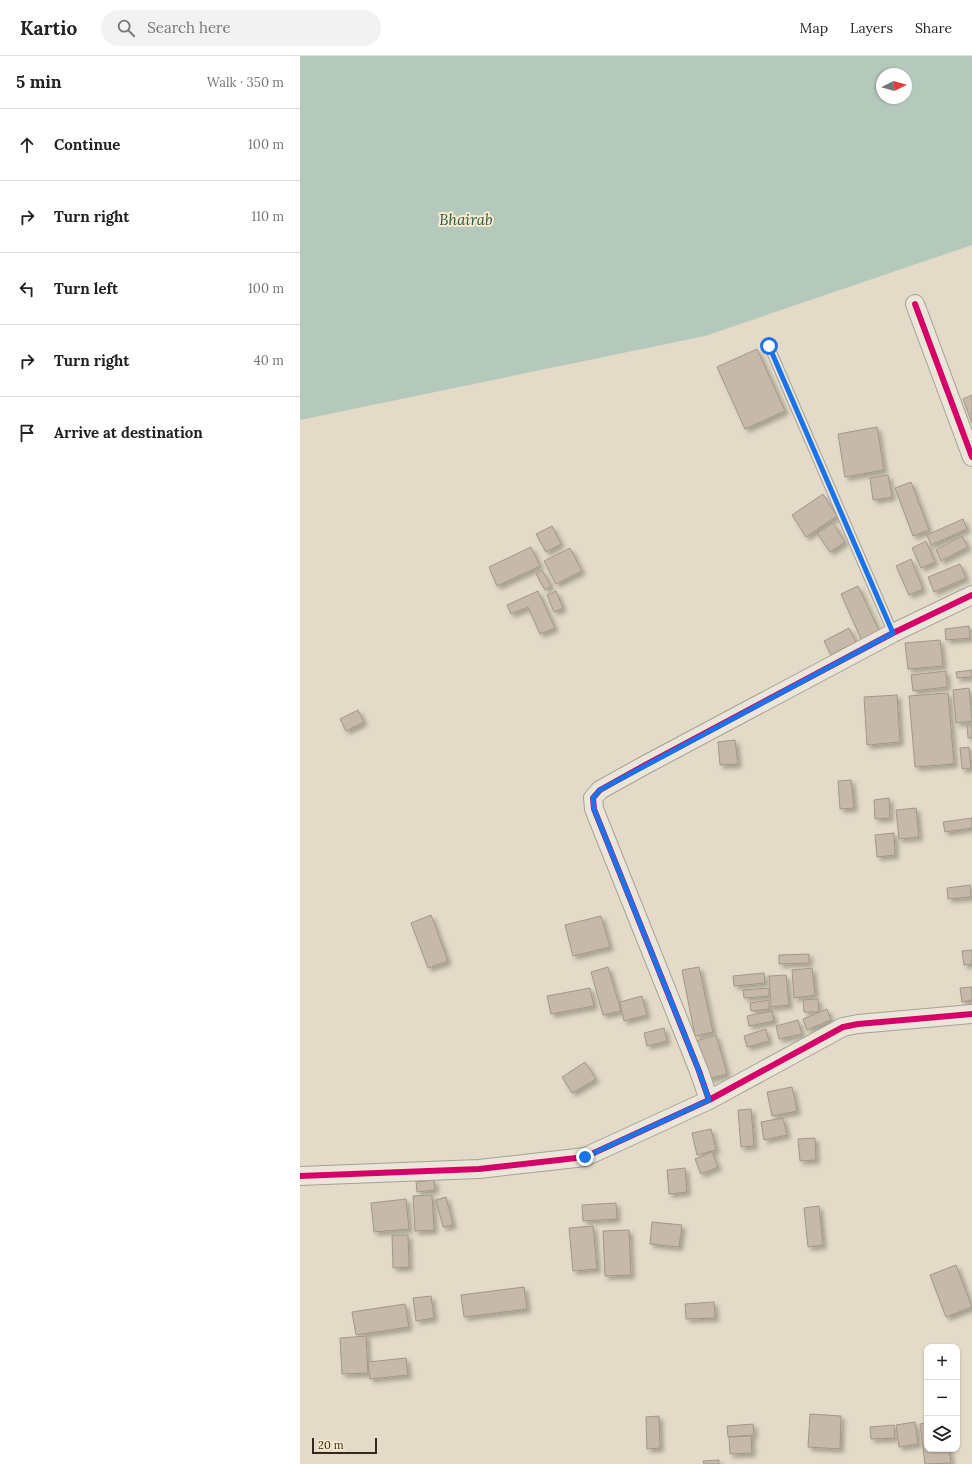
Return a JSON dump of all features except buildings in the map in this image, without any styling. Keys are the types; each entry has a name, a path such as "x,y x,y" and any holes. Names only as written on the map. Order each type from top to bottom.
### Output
{"street":[{"path":"916,304 972,457"},
{"path":"709,1100 699,1071 594,809 593,798 600,790 893,633 972,595"},
{"path":"300,1176 479,1169 585,1157 709,1100 842,1027 858,1024 972,1014"}],"lane":[{"path":"769,346 893,633"}],"water":[{"name":"Bhairab","path":"300,56 972,56 972,245 705,336 300,420"}],"cycle path":[{"path":"915,304 972,457"},
{"path":"709,1100 699,1071 594,809 593,798 600,790 645,765 893,633 972,595"},
{"path":"300,1176 479,1169 585,1157 709,1100 843,1027 858,1024 972,1014"}],"route":[{"path":"585,1157 709,1100 699,1071 594,809 593,798 600,790 893,633 769,346"}]}
